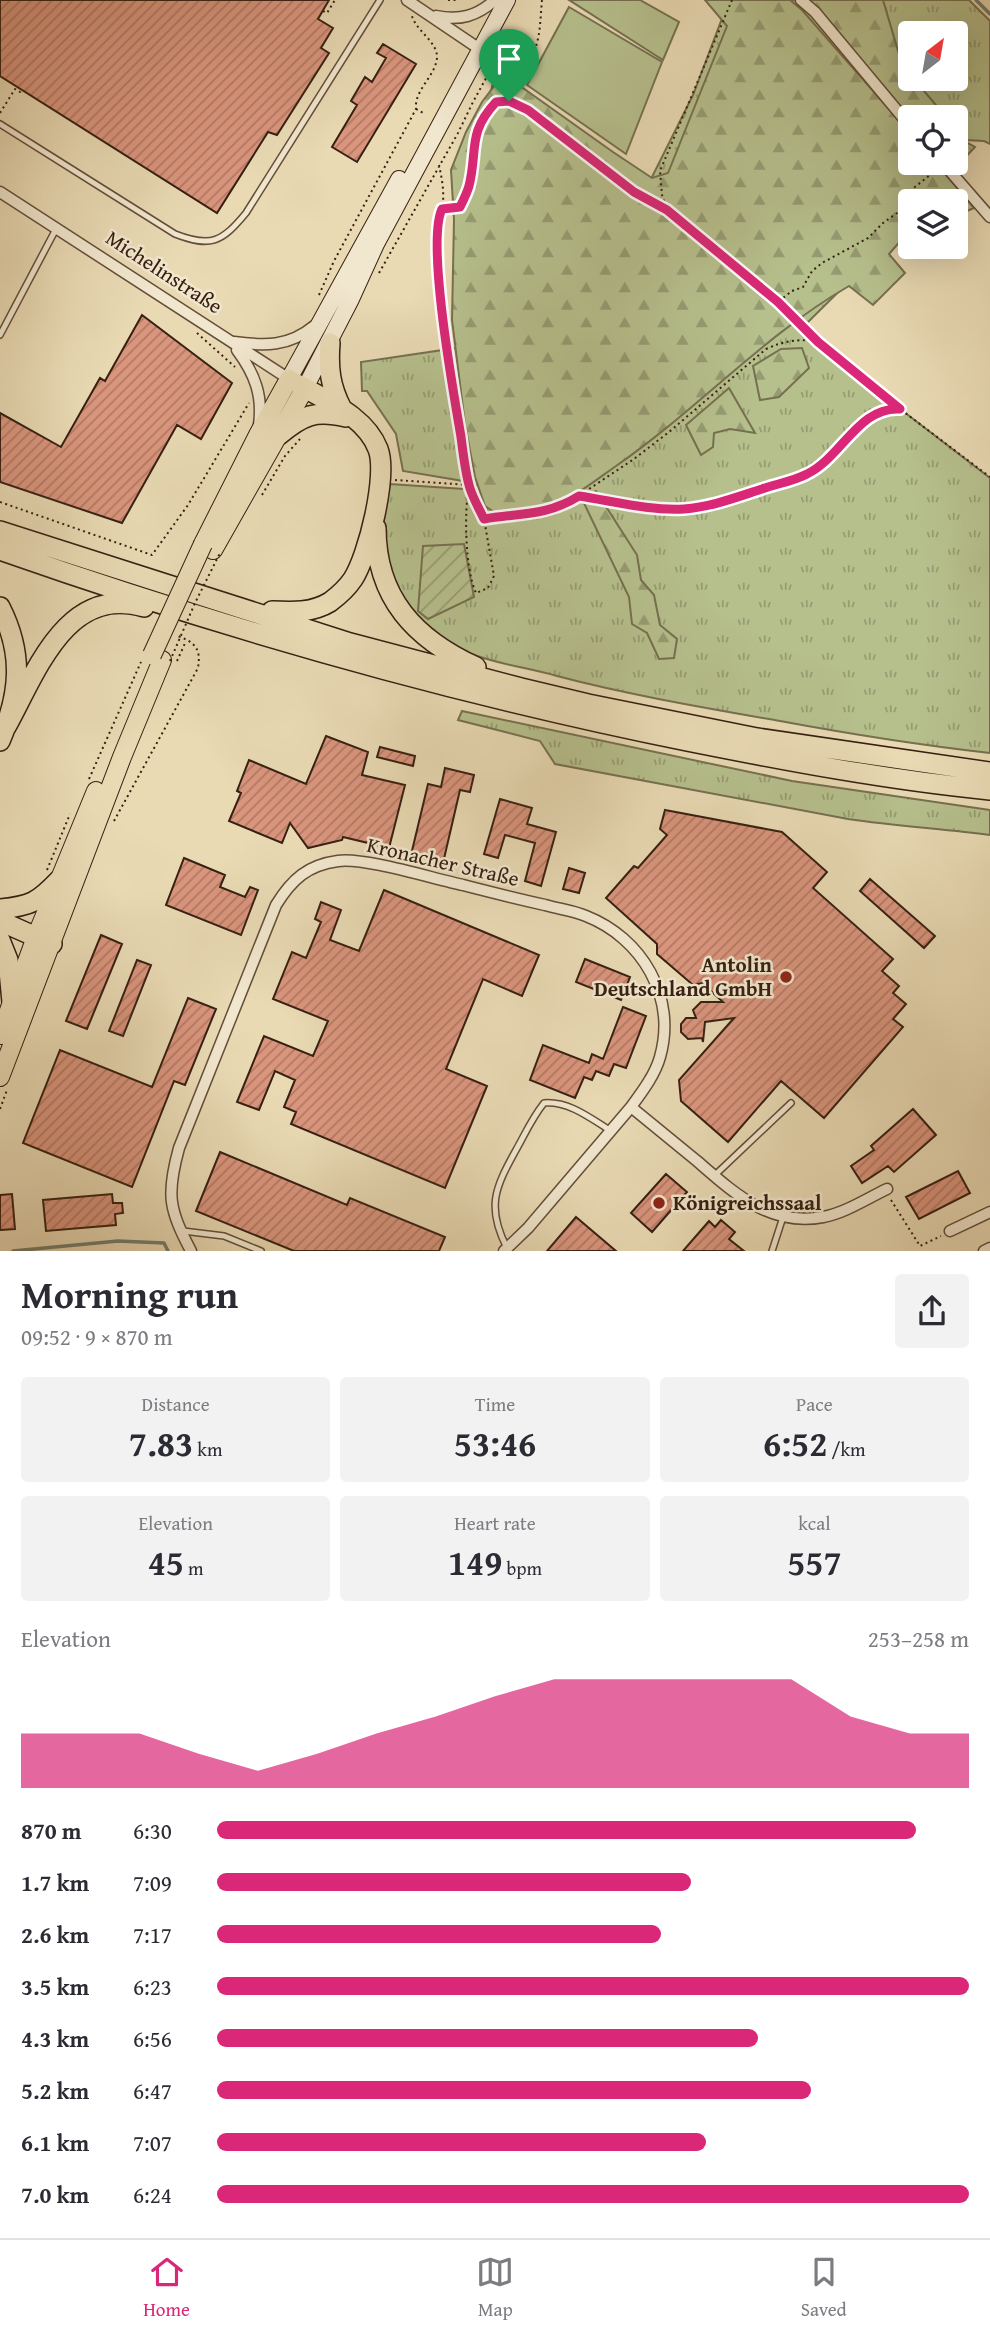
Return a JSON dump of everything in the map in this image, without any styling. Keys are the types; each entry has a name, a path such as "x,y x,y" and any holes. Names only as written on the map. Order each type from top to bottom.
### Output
{"highway":[{"path":"330,343 329,372 333,392 348,414"},
{"path":"297,383 366,428 379,450 381,473 376,513 378,559 387,586 402,614 421,634 444,651 521,688"},
{"path":"279,435 305,416 325,412 348,414"},
{"path":"223,603 292,612 308,611 328,603 345,589 358,570 376,513"},
{"path":"0,531 350,643 521,688 757,738 990,772"},
{"path":"0,550 361,665 585,721 770,757 990,790"},
{"path":"3,734 56,639 72,621 88,610 110,603 121,603 160,612 195,613"},
{"path":"0,607 7,621 16,656 16,696 3,734"},
{"path":"0,909 22,907 31,903 45,895 60,880"},
{"path":"0,921 44,940"},
{"path":"0,940 8,960 12,1002"}],"main road":[{"path":"0,1035 12,1002 44,940 165,661 188,599 212,549 259,433 330,343 376,244 478,48 497,0"},
{"path":"212,549 279,435 321,320 507,0"},
{"path":"0,1077 44,940 60,880 165,661"}],"street":[{"path":"429,14 457,19 474,15 497,0"},
{"path":"801,0 815,12 898,112"},
{"path":"413,2 478,48"},
{"path":"953,175 990,217"},
{"name":"Michelinstraße","path":"0,192 297,383"},
{"path":"231,342 272,345 287,343 303,336 321,320"},
{"path":"231,342 258,387 261,407 259,433"},
{"name":"Kronacher Straße","path":"191,1251 180,1230 170,1198 170,1182 179,1148 276,905 288,886 304,873 321,864 342,860 366,863 584,915 625,938 643,958 655,981 662,1002 665,1031 660,1058 646,1085 631,1107 512,1248"},
{"path":"631,1107 753,1206 783,1217 826,1217 886,1189"},
{"path":"950,1231 990,1212"},
{"path":"984,1251 990,1248"}],"lane":[{"path":"0,124 175,234 195,243 214,241 231,231 246,213 380,0"},
{"path":"0,335 56,229"},
{"path":"512,1248 496,1221 498,1183 544,1103 553,1102 576,1110 611,1131"},
{"path":"714,1176 791,1103"},
{"path":"772,1251 783,1217"},
{"path":"180,1230 224,1236 261,1251"}],"path":[{"path":"323,11 327,13 335,0"},
{"path":"448,0 459,0"},
{"path":"478,48 509,65 525,62 533,55 537,45 542,0"},
{"path":"667,210 662,195 660,171 732,0"},
{"path":"317,299 334,261 416,109 419,94 437,58 436,50 414,22 413,2"},
{"path":"374,281 496,60"},
{"path":"0,113 15,89 20,92 22,90"},
{"path":"442,209 460,207 468,187 475,134 483,116 496,102 509,101 528,110 634,192 667,210 778,302 818,342 990,477"},
{"path":"416,109 425,114"},
{"path":"450,127 458,133"},
{"path":"439,165 442,209 439,215 437,246 442,307 469,485 484,519 494,576 488,588 477,593 473,585 468,541 466,504 469,485"},
{"path":"778,302 792,291 803,287 812,271 822,263 868,238 897,213 906,194 929,175"},
{"path":"192,327 234,367"},
{"path":"484,519 549,511 565,505 652,446 766,349 796,339 818,342"},
{"path":"0,502 152,555 187,505 252,398 253,407"},
{"path":"579,496 660,509 686,509 717,503 805,476 821,467 876,413 888,408 900,409"},
{"path":"399,480 469,485"},
{"path":"165,661 195,603 212,549"},
{"path":"112,824 198,668 200,656 194,645 176,635"},
{"path":"165,661 187,639"},
{"path":"886,1189 920,1246 950,1231"}],"green space":[{"path":"569,0 640,0 679,22 663,60"},
{"path":"705,0 790,0 802,10 898,119 898,175 946,175 958,189 898,189 898,244 889,254 905,273 873,305 849,286 788,327 646,444 577,493 545,508 494,512 485,506 475,477 465,424 452,320 454,220 451,170 466,132 482,102 501,77 513,81 652,178 668,173 727,26"},
{"path":"729,0 969,0 990,21 990,144 968,140 968,105 898,105 898,175 949,175 928,189 898,189 898,233 804,326 869,385 990,478 990,753 858,735 696,706 486,659 437,635 421,622 404,600 392,575 384,534 390,484 464,489 483,522 489,521 483,487 403,471 396,434 367,391 362,391 361,362 456,348 479,146 493,82 520,97 641,199 693,95"},
{"path":"808,0 883,0 898,51 898,91 924,91 936,105 898,107"},
{"path":"569,7 662,62 626,154 527,85"},
{"path":"968,143 975,147 968,155"},
{"path":"802,348 809,368 779,397 760,400 753,366 781,349"},
{"path":"729,388 755,433 730,429 714,433 713,447 701,455 686,425"},
{"path":"596,491 637,555 641,580 654,595 660,625 677,639 674,658 659,659 647,633 632,624 629,597 582,499"},
{"path":"464,544 474,597 428,619 418,611 423,546"},
{"path":"462,711 792,781 990,810 990,835 848,819 555,764 540,741 458,720"}],"building":[{"path":"0,0 329,0 318,19 333,28 321,48 329,53 277,135 268,132 217,213 0,76"},
{"path":"383,44 416,64 357,162 332,147 357,105 351,101 365,77 372,82 386,58 377,53"},
{"path":"142,315 232,383 201,439 177,425 122,523 0,482 0,413 61,447 100,378 105,381"},
{"path":"326,736 368,752 362,775 405,785 389,848 343,837 342,840 308,848 290,823 282,843 229,821 241,793 237,791 249,760 306,784"},
{"path":"380,747 415,756 413,766 377,757"},
{"path":"445,768 474,775 470,792 460,790 443,863 411,855 428,784 441,787"},
{"path":"500,799 532,808 527,824 556,832 541,886 525,881 535,843 505,835 498,858 484,854"},
{"name":"Antolin Deutschland GmbH","path":"665,810 782,832 827,872 813,888 893,959 882,971 899,986 893,993 906,1004 893,1019 903,1027 824,1118 781,1081 728,1142 681,1101 679,1080 734,1018 705,1022 703,1042 702,1038 688,1039 681,1032 681,1024 686,1018 696,1018 693,1010 701,1002 723,1002 702,983 693,985 657,954 657,944 606,898 634,866 638,868 667,835 660,829"},
{"path":"184,858 225,875 220,887 245,897 250,887 258,890 241,935 166,905"},
{"path":"569,868 585,873 579,893 563,889"},
{"path":"870,879 935,936 924,948 860,891"},
{"path":"384,890 539,955 522,996 483,979 446,1069 487,1086 445,1188 291,1124 296,1112 284,1107 295,1080 275,1071 259,1110 237,1102 264,1036 313,1056 328,1021 273,999 292,952 306,958 321,922 315,919 321,902 341,910 330,940 359,951"},
{"path":"101,935 122,944 87,1029 66,1021"},
{"path":"585,959 630,977 621,1000 576,982"},
{"path":"137,960 151,965 123,1036 109,1031"},
{"path":"188,998 216,1009 185,1085 174,1081 132,1187 23,1143 60,1050 152,1087"},
{"path":"623,1007 646,1016 626,1068 614,1064 609,1076 596,1071 592,1080 584,1077 575,1098 530,1080 543,1045 589,1063 592,1054 603,1059"},
{"path":"913,1109 936,1135 894,1172 888,1166 862,1183 851,1166 874,1150 871,1146"},
{"path":"220,1152 347,1205 350,1198 445,1237 439,1251 294,1251 196,1211"},
{"path":"958,1171 970,1193 919,1219 906,1197"},
{"name":"Königreichssaal","path":"666,1174 687,1192 652,1232 631,1213"},
{"path":"12,1194 15,1229 0,1230 0,1195"},
{"path":"112,1194 113,1203 122,1203 123,1213 115,1214 116,1225 46,1231 43,1200"},
{"path":"576,1217 616,1251 547,1251"},
{"path":"721,1220 735,1232 729,1239 744,1251 683,1251 709,1221 715,1227"}],"waterway":[{"path":"976,0 990,14"},
{"path":"13,1251 118,1241 164,1243 168,1251"}],"place":[{"name":"Antolin Deutschland GmbH","path":"786,977"},
{"name":"Königreichssaal","path":"659,1203"}],"route":[{"path":"509,101 528,110 634,192 667,210 778,302 818,342 900,409 888,408 876,413 821,467 805,476 717,503 686,509 660,509 579,496 549,511 484,519 469,485 442,307 437,246 439,215 442,209 460,207 468,187 475,134 483,116 496,102 509,101"}]}
